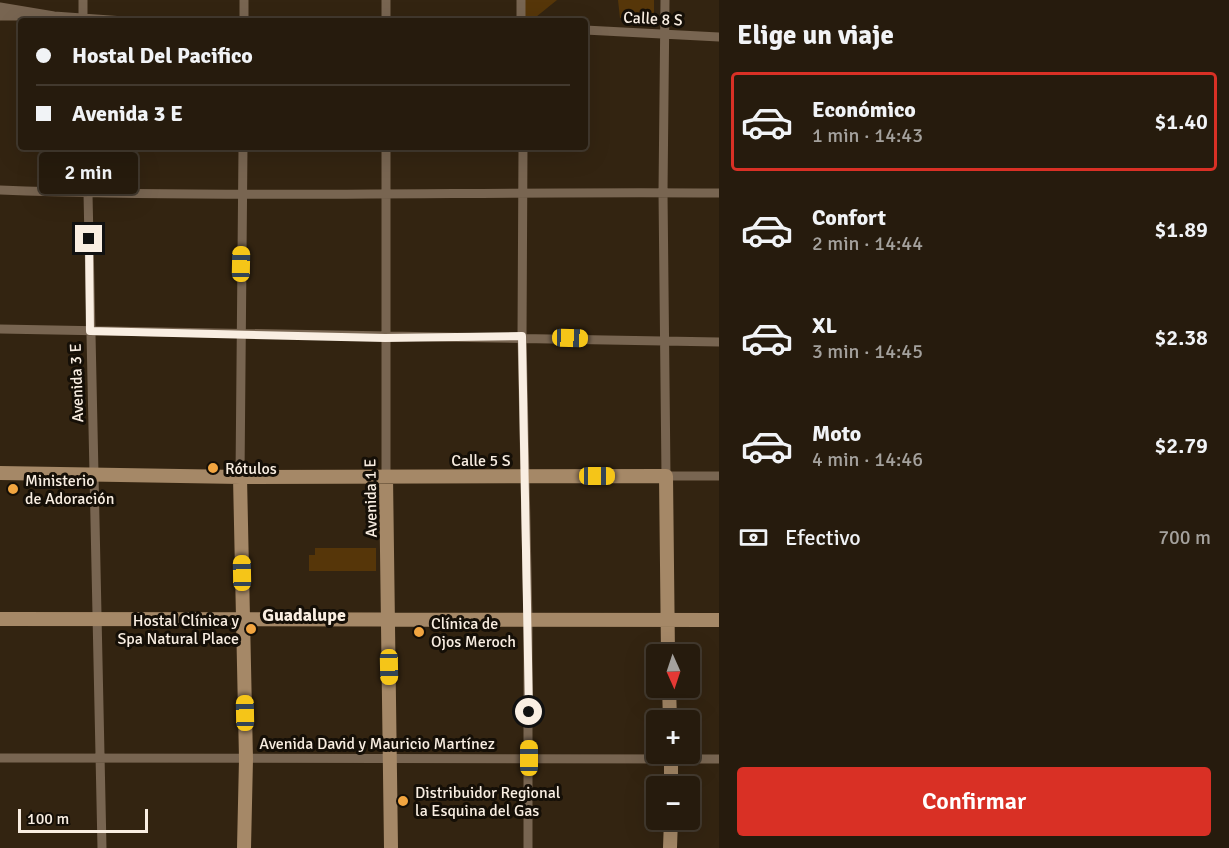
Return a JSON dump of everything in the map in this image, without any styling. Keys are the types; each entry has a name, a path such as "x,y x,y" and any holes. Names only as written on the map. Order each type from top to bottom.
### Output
{"street":[{"path":"83,0 83,18"},
{"path":"244,0 244,18"},
{"path":"386,0 386,18"},
{"path":"521,0 521,18"},
{"path":"665,0 667,33 663,192 668,644"},
{"path":"0,7 68,18"},
{"path":"0,16 54,16"},
{"name":"Calle 8 S","path":"588,30 719,37"},
{"name":"Avenida 3 E","path":"87,150 102,848"},
{"path":"243,150 240,477 246,759 244,848"},
{"name":"Avenida 1 E","path":"386,150 385,338 391,848"},
{"path":"523,150 522,336 527,476 528,848"},
{"path":"0,190 88,194 719,193"},
{"path":"0,329 385,338 522,336 719,342"},
{"name":"Calle 5 S","path":"0,473 240,477 719,477"},
{"path":"0,619 719,620"},
{"name":"Avenida David y Mauricio Martínez","path":"0,758 646,756"},
{"name":"Avenida David y Mauricio Martínez","path":"700,758 719,759"},
{"path":"670,848 671,830"}],"shaded area":[{"path":"521,0 557,0 535,18 521,18"},
{"path":"618,0 654,0 654,19 620,18"},
{"path":"315,548 376,548 376,571 309,571 309,555 315,555"}],"place":[{"name":"Rótulos","path":"213,468"},
{"name":"Ministerio de Adoración","path":"13,489"},
{"name":"Hostal Clínica y Spa Natural Place","path":"251,629"},
{"name":"Clínica de Ojos Meroch","path":"419,632"},
{"name":"Distribuidor Regional la Esquina del Gas","path":"403,801"}],"district":[{"name":"Guadalupe","path":"304,615"}],"route":[{"path":"89,239 90,331 385,338 522,336 527,476 529,712"}]}
